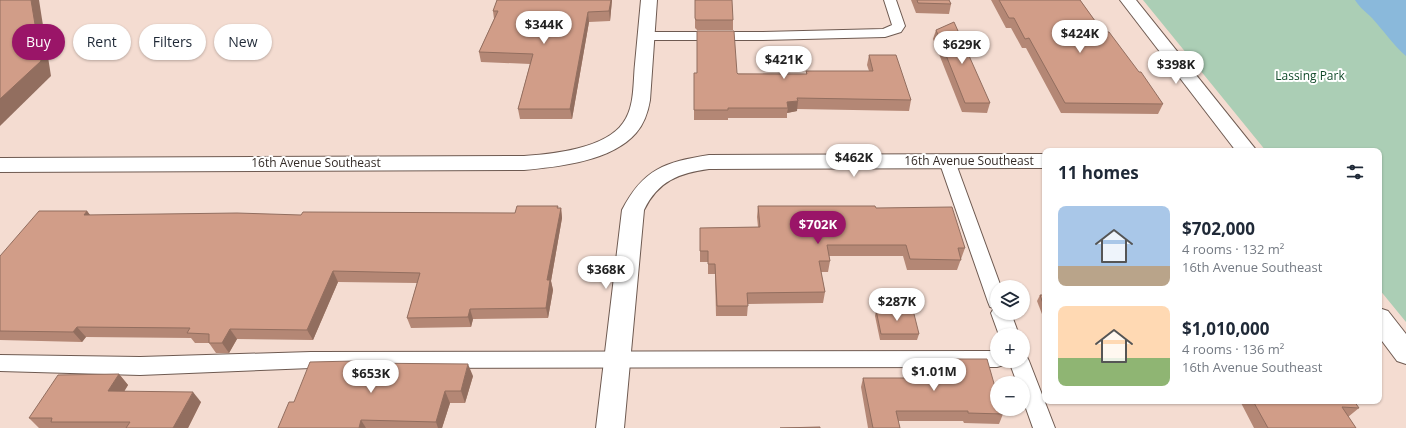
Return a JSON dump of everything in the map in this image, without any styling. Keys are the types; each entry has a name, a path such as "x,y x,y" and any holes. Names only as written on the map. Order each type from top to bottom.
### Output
{"street":[{"name":"16th Avenue Southeast","path":"0,165 524,163 554,161 580,156 617,138 629,129 638,115 641,100 649,0"},
{"path":"1128,0 1245,148"},
{"name":"16th Avenue Southeast","path":"610,428 633,210 640,196 648,186 668,172 709,162 1042,161"},
{"path":"1382,322 1406,353"}],"lane":[{"path":"646,36 763,36 885,33 896,29 899,26 890,0"},
{"path":"948,161 990,282"},
{"path":"0,364 140,366 251,360 990,359"},
{"path":"1022,368 1044,428"}],"green space":[{"name":"Lassing Park","path":"1143,0 1400,0 1406,10 1406,322 1382,293 1382,148 1264,148"}],"water":[{"path":"1355,0 1406,0 1406,56 1361,8"}],"building":[{"path":"0,0 31,0 35,24 12,24 12,60 41,61 0,99"},
{"path":"497,0 611,0 609,11 588,12 570,109 518,109 533,54 479,52 498,11 493,11"},
{"path":"695,0 732,0 733,20 696,20"},
{"path":"917,0 949,0 951,4 918,3"},
{"path":"999,0 1080,0 1103,32 1109,32 1139,72 1141,72 1163,104 1065,103 1029,38 1025,39 1014,18 1009,18"},
{"path":"954,22 990,103 965,103 936,30"},
{"path":"697,31 734,31 738,74 807,74 806,71 873,71 869,55 896,55 911,100 797,98 798,101 787,102 788,108 728,108 728,110 694,110 694,73 697,73"},
{"path":"517,206 558,206 557,208 561,208 547,280 550,280 546,308 470,309 468,317 407,318 420,273 333,271 307,330 230,329 222,343 209,343 209,334 187,333 190,328 77,327 73,332 0,331 0,256 39,211 87,211 84,215 237,213 301,215 303,212 515,213"},
{"path":"758,206 875,206 876,208 952,207 965,248 958,248 961,260 910,259 906,245 827,245 830,261 819,261 825,292 747,293 748,306 717,306 715,264 708,264 708,251 700,251 700,228 760,227"},
{"path":"876,310 913,310 919,334 881,334"},
{"path":"931,359 987,359 992,376 990,376 990,414 968,413 968,411 896,411 900,428 873,428 863,378 936,378"},
{"path":"355,361 355,363 468,364 461,391 445,391 436,422 361,420 359,428 278,428 289,402 294,402 310,362"},
{"path":"119,374 108,391 193,392 173,428 126,428 130,422 51,422 52,418 29,418 58,375"},
{"path":"1255,404 1356,404 1359,408 1342,407 1356,428 1268,428"},
{"path":"820,427 820,428 780,428"}]}
